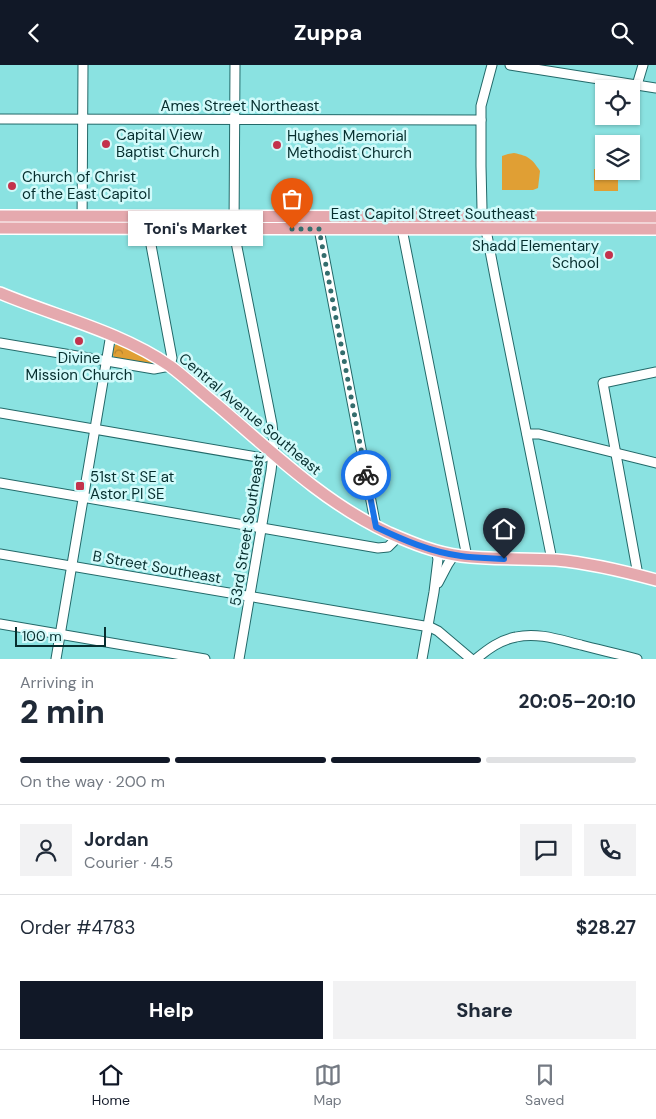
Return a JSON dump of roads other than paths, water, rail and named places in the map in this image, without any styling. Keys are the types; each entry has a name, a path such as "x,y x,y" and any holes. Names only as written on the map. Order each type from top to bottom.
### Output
{"main road":[{"path":"0,216 234,217 485,223 656,217"},
{"name":"East Capitol Street Southeast","path":"0,228 402,229 485,223 656,230"},
{"name":"Central Avenue Southeast","path":"0,293 112,334 146,351 180,374 325,495 376,527 398,537 436,551 454,555 497,559 552,560 592,565 656,580"}],"street":[{"path":"82,229 83,65"},
{"name":"53rd Street Southeast","path":"235,65 234,229 272,423 274,444 262,528 239,659"},
{"path":"492,65 481,106 481,166 485,223 552,560"},
{"path":"510,65 569,69 616,80"},
{"path":"638,80 642,65"},
{"path":"640,85 656,88"},
{"name":"Ames Street Northeast","path":"0,119 481,120"},
{"path":"0,343 154,369 170,366 172,359 171,349 148,229"},
{"path":"319,229 376,527"},
{"path":"402,229 467,557"},
{"path":"56,659 112,334"},
{"path":"638,575 603,383 656,372"},
{"path":"0,413 264,458 274,453"},
{"path":"526,433 538,434 656,463"},
{"path":"0,483 380,548 388,547 398,537"},
{"path":"422,659 434,592 438,559 436,551"},
{"name":"B Street Southeast","path":"0,554 428,627"},
{"path":"434,592 442,574 454,555"},
{"path":"0,624 205,659"},
{"path":"428,627 438,631 472,659"},
{"path":"476,659 501,642 510,638 527,635 548,637 637,659"}],"place":[{"name":"Capital View Baptist Church","path":"106,144"},
{"name":"Hughes Memorial Methodist Church","path":"277,145"},
{"name":"Church of Christ of the East Capitol","path":"12,186"},
{"name":"Toni's Market","path":"292,229"},
{"name":"Shadd Elementary School","path":"609,255"},
{"name":"Divine Mission Church","path":"79,341"},
{"name":"51st St SE at Astor Pl SE","path":"80,486"}]}
